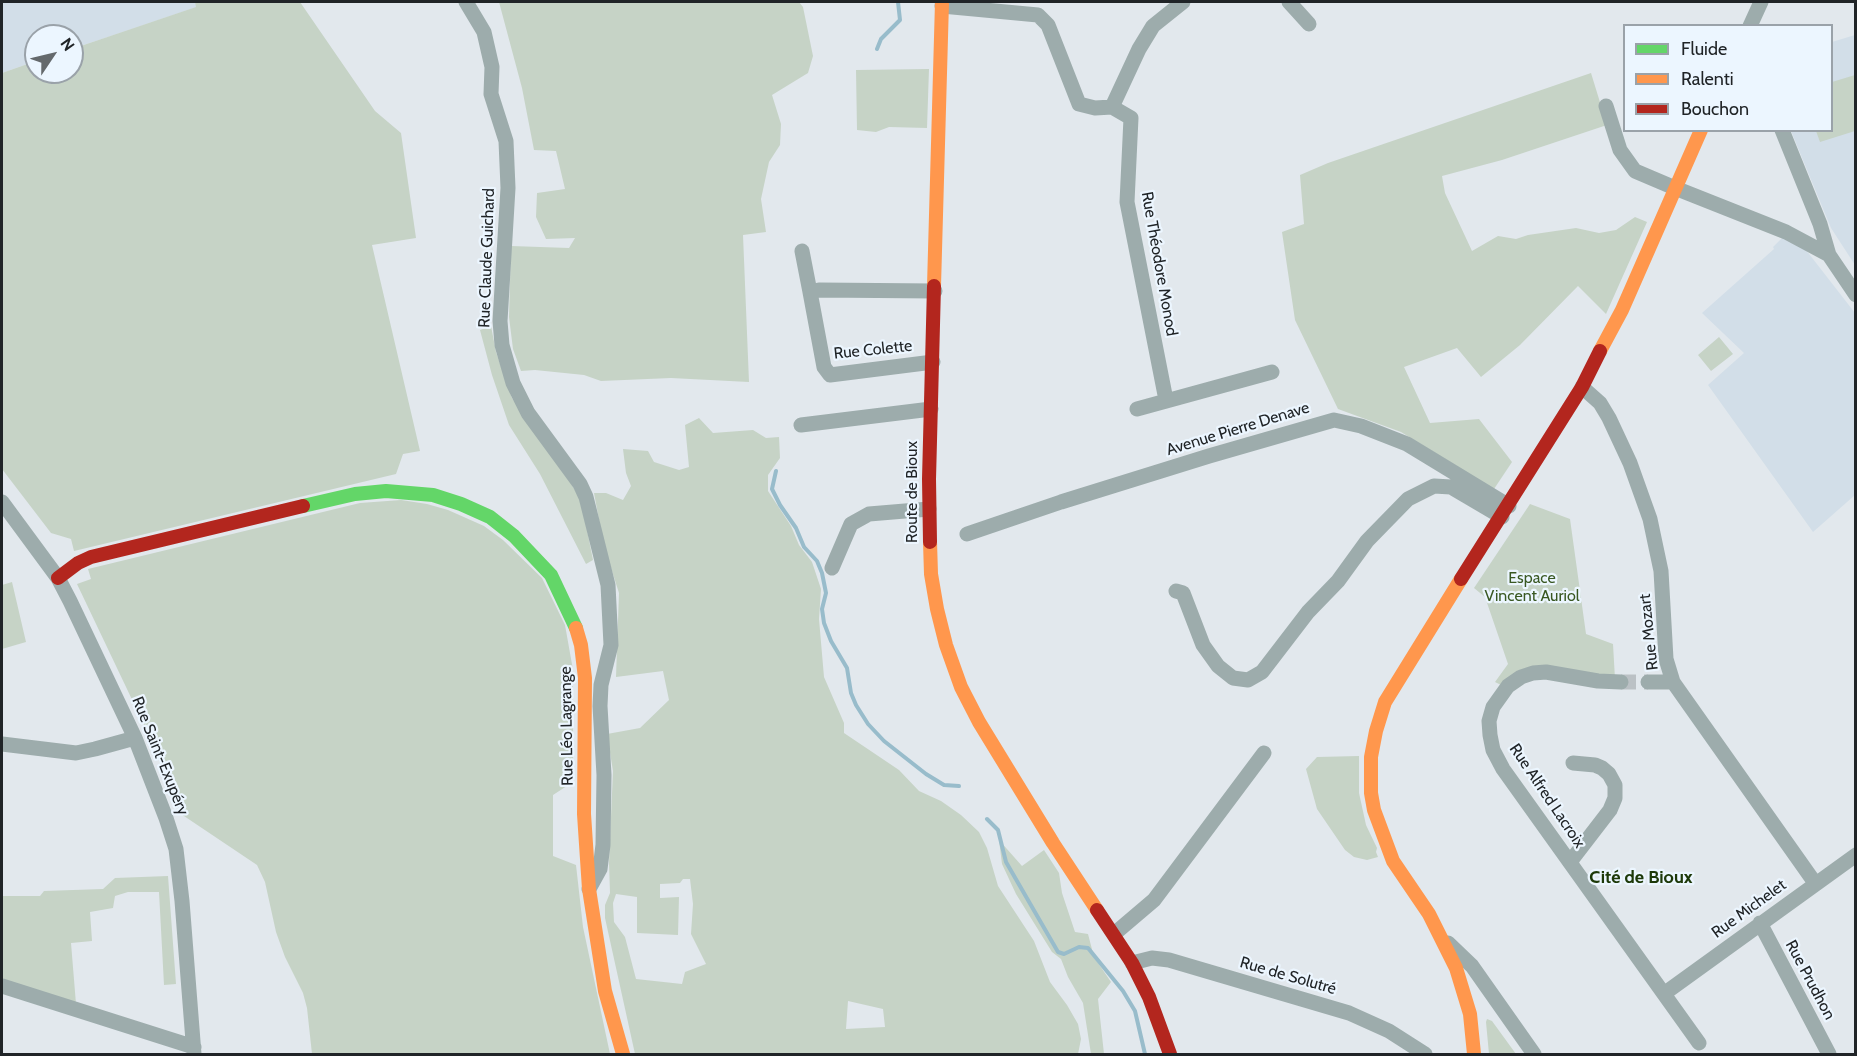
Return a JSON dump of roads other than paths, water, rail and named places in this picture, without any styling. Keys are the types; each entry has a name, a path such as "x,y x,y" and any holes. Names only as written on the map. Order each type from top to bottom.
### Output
{"street":[{"name":"Rue Claude Guichard","path":"466,2 484,32 492,66 491,94 506,141 508,188 500,321 502,345 513,383 528,413 574,476 586,497 608,585 611,645 601,685 600,706 604,775 603,845 600,869 589,889"},
{"path":"942,4 1038,15 1048,25 1079,104 1095,108 1112,107 1139,49 1154,26 1183,2"},
{"path":"1289,2 1309,24"},
{"path":"1751,24 1761,2"},
{"name":"Route de Bioux","path":"942,4 929,509 931,574 937,609 946,645 961,687 979,722 1053,843 1132,963 1149,997 1170,1054"},
{"path":"1606,106 1620,150 1635,171 1786,232 1828,255"},
{"name":"Rue Théodore Monod","path":"1112,107 1131,118 1127,202 1166,400"},
{"path":"1474,1054 1470,1014 1456,968 1442,937 1393,861 1374,810 1371,793 1371,757 1376,731 1385,702 1401,674 1582,387 1622,310 1700,132"},
{"path":"1783,132 1821,224 1828,255 1856,295"},
{"name":"Rue Colette","path":"802,251 824,367 830,375 933,362"},
{"path":"810,292 819,290 934,291"},
{"path":"1137,409 1272,372"},
{"name":"Rue Mozart","path":"1582,387 1600,403 1609,418 1630,463 1650,519 1661,571 1666,659 1672,682 1815,883"},
{"path":"801,425 931,409"},
{"name":"Avenue Pierre Denave","path":"968,534 1060,502 1334,420 1361,426 1407,444 1505,511"},
{"path":"1176,591 1183,593 1203,645 1218,666 1233,678 1248,680 1262,672 1308,612 1338,581 1367,541 1408,499 1434,486 1451,487 1505,511"},
{"name":"Rue Léo Lagrange","path":"58,578 78,563 91,557 355,494 386,490 433,495 461,504 490,517 522,543 550,575 572,617 581,645 585,678 584,814 589,889 605,992 623,1054"},
{"name":"Rue Saint-Exupéry","path":"2,502 58,578 98,656 135,738 166,818 176,849 194,1051"},
{"path":"832,568 851,524 869,514 929,509"},
{"name":"Rue Alfred Lacroix","path":"1621,682 1598,681 1546,672 1521,677 1508,686 1493,707 1490,721 1493,750 1503,769 1700,1043"},
{"path":"1648,682 1672,682"},
{"path":"2,744 76,753 135,738"},
{"path":"1114,934 1154,900 1264,753"},
{"path":"1570,862 1610,810 1615,798 1615,785 1609,774 1602,768 1573,763"},
{"name":"Rue Michelet","path":"1665,993 1856,855"},
{"name":"Rue Prudhon","path":"1760,923 1829,1054"},
{"path":"1442,937 1472,966 1534,1054"},
{"name":"Rue de Solutré","path":"1132,963 1152,958 1169,960 1349,1013 1389,1031 1425,1054"},
{"path":"2,986 194,1051"},
{"path":"1465,997 1476,992 1490,992"}],"waterway":[{"path":"877,49 881,39 900,20 898,2"},
{"path":"776,471 772,489 796,528 804,547 817,561 822,573 826,593 822,609 824,623 831,641 847,668 851,693 856,705 868,724 884,741 944,785 959,786"},
{"path":"987,819 998,830 1006,862 1058,952 1064,954 1079,947 1088,948 1123,991 1135,1011 1145,1054"}],"tunnel":[{"path":"1621,682 1648,682"}],"district":[{"name":"Cité de Bioux","path":"1641,878"}],"park label":[{"name":"Espace Vincent Auriol","path":"1532,587"}]}
